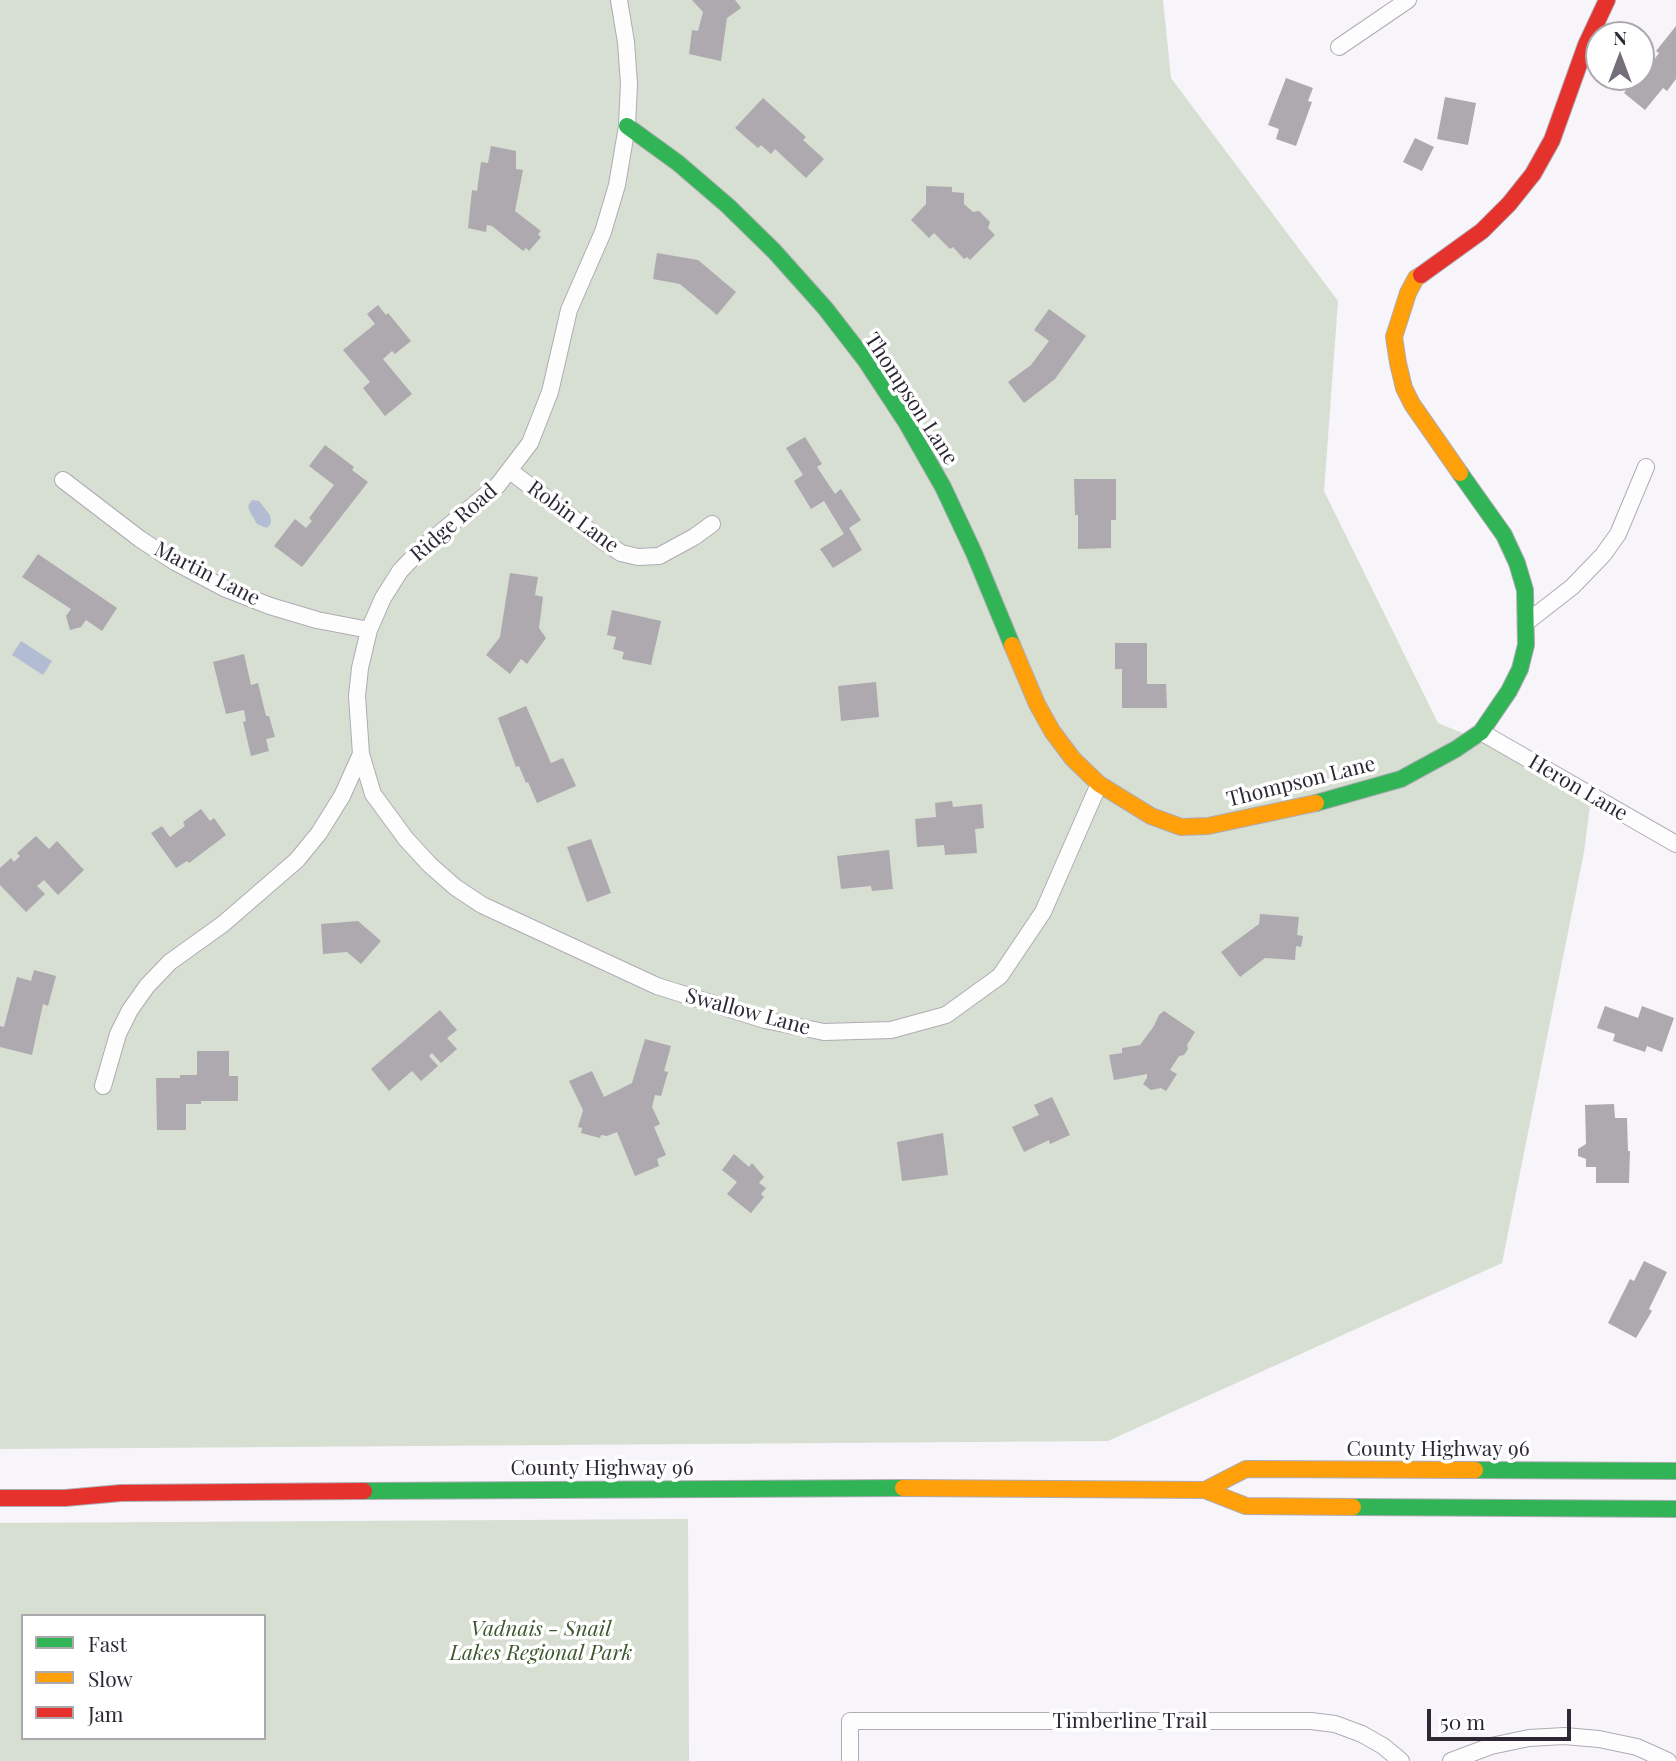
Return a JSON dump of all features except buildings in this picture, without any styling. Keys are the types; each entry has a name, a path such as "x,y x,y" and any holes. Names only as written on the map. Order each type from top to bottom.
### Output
{"main road":[{"name":"Thompson Lane","path":"627,126 678,163 737,215 825,308 866,361 906,422 943,487 974,553 1037,704 1073,760 1099,784 1151,816 1181,827 1208,826 1297,808 1401,779 1456,749 1480,732 1502,704 1520,669 1526,645 1527,622 1525,590 1517,563 1504,535 1412,404 1404,388 1394,337 1408,293 1416,278 1482,231 1509,204 1533,174 1552,140 1586,45 1607,0"},
{"name":"County Highway 96","path":"1205,1490 1246,1469 1676,1471"},
{"name":"County Highway 96","path":"0,1498 65,1498 135,1493 834,1487 1205,1490 1246,1506 1676,1509"}],"street":[{"name":"Ridge Road","path":"103,1086 118,1034 130,1010 147,986 170,962 223,924 298,860 319,833 342,796 361,754 357,696 360,668 369,630 383,598 407,563 477,504 510,471 530,443 543,414 569,310 603,232 617,185 627,126 629,84 620,0"},
{"path":"1339,47 1408,0"},
{"path":"1527,622 1572,587 1603,555 1618,534 1646,467"},
{"name":"Robin Lane","path":"510,471 606,543 621,553 638,558 659,556 712,524"},
{"name":"Martin Lane","path":"63,480 140,539 175,562 225,588 305,617 369,630"},
{"name":"Heron Lane","path":"1480,732 1676,844"},
{"name":"Swallow Lane","path":"361,754 373,794 406,839 455,887 482,905 657,986 765,1020 824,1032 891,1030 946,1015 1000,976 1043,912 1099,784"},
{"name":"Timberline Trail","path":"850,1761 850,1721 1311,1721 1335,1724 1362,1734 1401,1761"},
{"path":"1451,1761 1491,1746 1529,1738 1564,1736 1599,1739 1637,1747 1668,1761"}],"green space":[{"path":"0,0 1163,0 1171,78 1338,301 1324,491 1438,723 1540,765 1590,806 1584,852 1502,1263 1108,1441 0,1449"},
{"name":"Vadnais - Snail Lakes Regional Park","path":"688,1519 689,1761 0,1761 0,1523"}],"water":[{"path":"252,500 259,501 270,515 271,523 267,528 257,524 250,512 248,506"},
{"path":"21,641 52,661 43,675 12,655"}],"traffic: fast":[{"path":"627,126 678,163 774,251 825,308 866,361 906,422 943,487 1012,645"},
{"path":"1316,803 1401,779 1456,749 1481,732 1509,691 1520,669 1526,645 1525,590 1517,563 1504,535 1460,473"},
{"path":"1475,1470 1676,1471"},
{"path":"364,1491 903,1488"},
{"path":"1353,1507 1676,1509"}],"traffic: slow":[{"path":"1421,275 1416,278 1408,293 1394,337 1398,363 1404,388 1412,404 1460,473"},
{"path":"1012,645 1037,704 1052,731 1073,759 1099,784 1151,816 1181,827 1208,826 1316,803"},
{"path":"1205,1490 1246,1469 1475,1470"},
{"path":"903,1488 1205,1490 1246,1506 1353,1507"}],"traffic: jam":[{"path":"1421,275 1482,231 1509,204 1533,174 1552,140 1586,45 1607,0"},
{"path":"0,1498 65,1498 121,1493 364,1491"}]}
